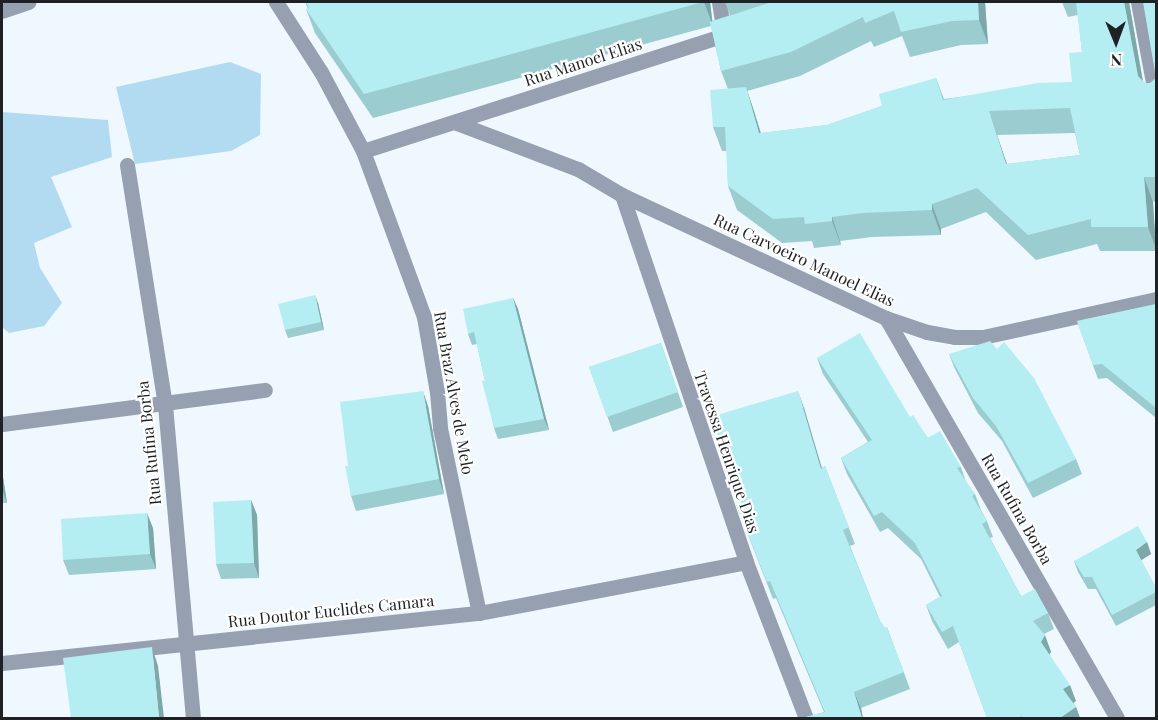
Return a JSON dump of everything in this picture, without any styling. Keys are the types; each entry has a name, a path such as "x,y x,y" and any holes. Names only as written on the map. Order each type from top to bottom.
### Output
{"street":[{"path":"2,11 28,2"},
{"name":"Rua Braz Alves de Melo","path":"276,2 321,72 363,151 424,317 437,392 440,428 479,613"},
{"path":"719,2 724,35"},
{"path":"1138,2 1156,98"},
{"name":"Rua Manoel Elias","path":"363,151 747,27"},
{"name":"Rua Carvoeiro Manoel Elias","path":"454,122 578,169 622,195 886,318 927,332 954,337 983,337 1156,299"},
{"name":"Rua Rufina Borba","path":"127,165 165,405 193,718"},
{"name":"Travessa Henrique Dias","path":"622,195 746,562 806,718"},
{"name":"Rua Rufina Borba","path":"886,318 1118,718"},
{"path":"2,424 165,405 265,390"},
{"name":"Rua Doutor Euclides Camara","path":"2,663 479,613 746,562"}],"shaded area":[{"path":"230,62 261,74 260,135 231,151 135,164 116,87"},
{"path":"2,112 108,120 112,157 51,177 72,227 34,243 40,268 62,303 44,326 9,333 2,327"}],"building":[{"path":"306,2 703,2 364,94 306,9 309,8"},
{"path":"772,2 978,2 979,20 952,21 901,32 894,11 865,23 863,17 791,52 721,71 710,22"},
{"path":"1076,2 1124,2 1138,76 1145,83 1150,83 1156,78 1156,177 1144,177 1148,227 1091,227 1091,219 1028,235 977,188 932,204 932,210 863,213 832,217 832,221 805,224 804,217 773,219 728,186 725,127 713,127 710,90 746,87 759,133 827,125 882,106 879,94 936,78 943,100 1038,83 1072,82 1069,53 1082,52","holes":["1070,108 1080,155 1006,164 989,111"]},
{"path":"1143,2 1156,2 1156,78"},
{"path":"315,295 321,322 285,330 278,304"},
{"path":"513,298 544,419 494,428 482,381 485,381 474,332 468,334 463,309"},
{"path":"1156,304 1156,408 1102,364 1093,365 1077,321"},
{"path":"860,333 910,417 913,415 928,438 940,431 961,467 957,468 975,494 972,496 987,521 982,524 1021,596 1035,589 1048,613 1033,621 1045,635 1041,642 1070,685 1063,689 1076,707 1060,718 1023,718 1021,716 1018,718 987,718 953,626 942,632 926,605 942,596 915,543 882,512 874,516 841,458 872,440 817,358"},
{"path":"990,341 997,349 1004,342 1034,378 1076,459 1028,483 996,426 973,398 949,354"},
{"path":"661,343 678,392 607,417 589,367"},
{"path":"423,391 439,479 351,496 345,466 348,466 340,402"},
{"path":"798,391 821,469 825,466 849,527 843,530 880,621 885,628 887,627 904,672 854,692 862,718 802,718 825,712 770,581 767,582 736,504 742,501 722,445 717,446 707,418"},
{"path":"251,500 254,563 216,564 213,502"},
{"path":"147,513 150,554 63,560 61,519"},
{"path":"1138,526 1147,542 1136,550 1156,592 1112,615 1092,577 1084,577 1074,561"},
{"path":"152,647 159,718 71,718 63,658"}]}
